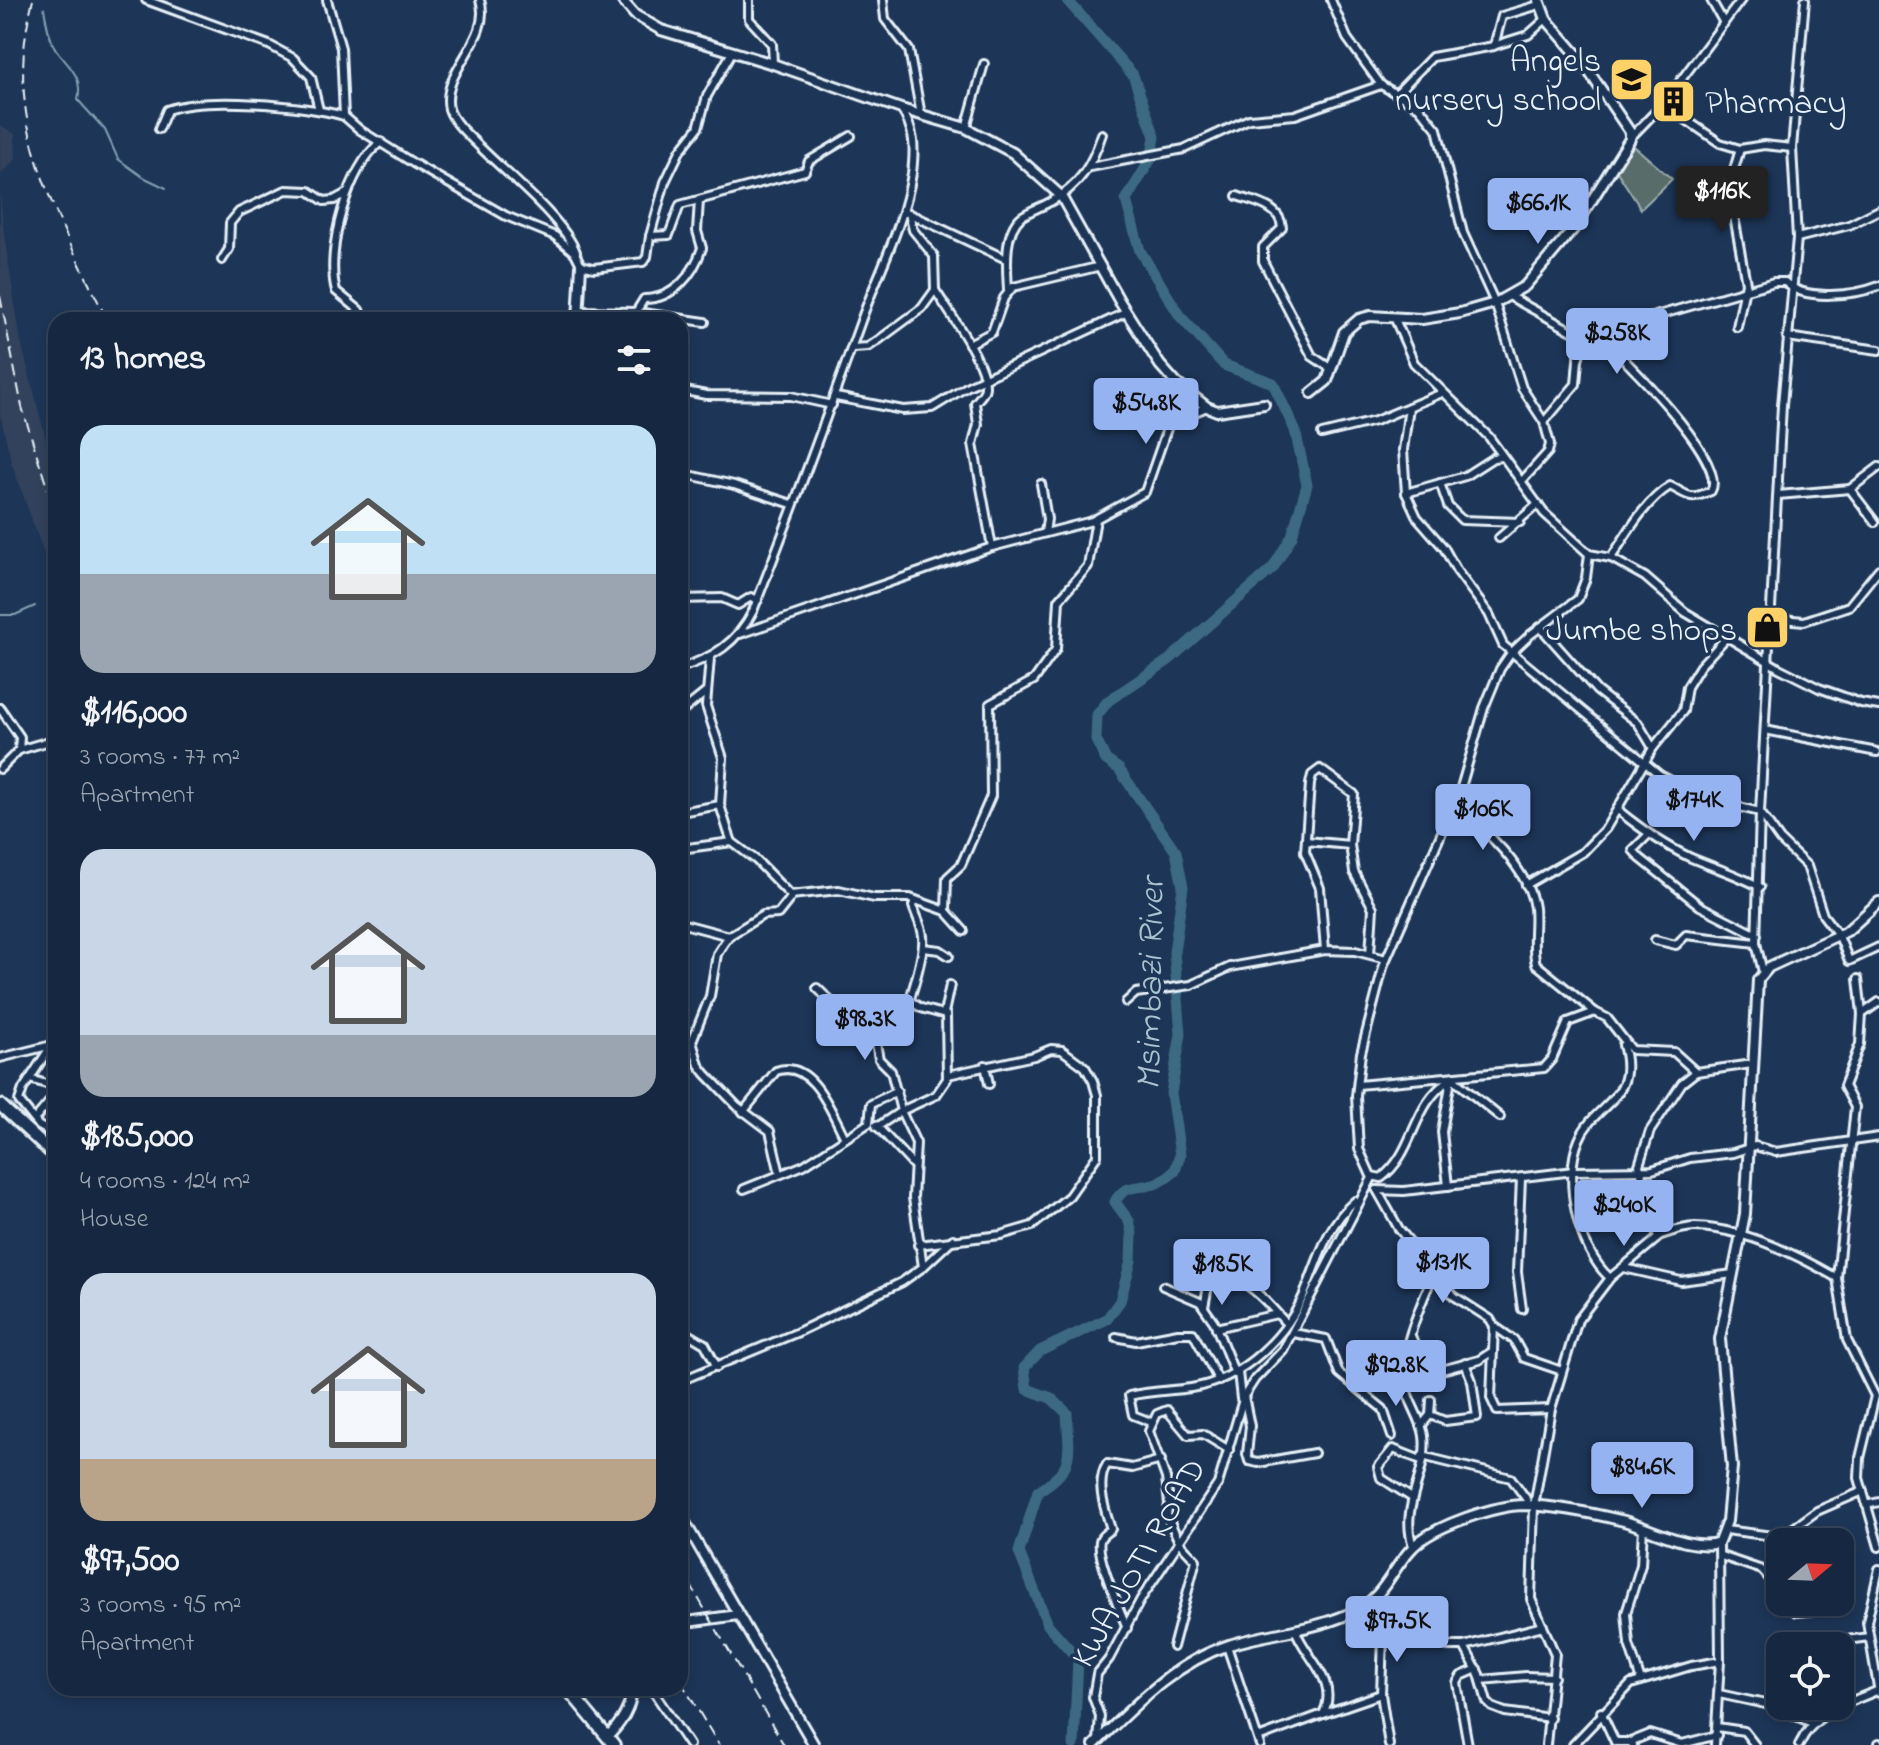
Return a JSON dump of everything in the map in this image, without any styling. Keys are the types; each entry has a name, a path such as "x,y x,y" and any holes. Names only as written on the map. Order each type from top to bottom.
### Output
{"main road":[{"path":"0,1105 48,1150"},
{"path":"574,1696 611,1741"}],"street":[{"path":"146,0 269,45 293,58 311,77 319,110"},
{"path":"327,0 341,48 344,116"},
{"path":"480,0 484,13 449,92 449,109 467,134 570,238 580,262 578,312"},
{"path":"622,0 635,15 661,30 966,128 1013,153 1061,196 1127,312 1160,365 1176,383 1217,411 1264,404"},
{"path":"749,0 749,19 772,44 773,64"},
{"path":"883,0 885,19 909,50 921,115"},
{"path":"1331,0 1347,38 1381,85 1419,107 1437,129 1463,233 1495,303 1522,388 1544,422 1550,449 1522,481"},
{"path":"1711,0 1724,23"},
{"path":"1312,393 1327,381 1344,332 1352,324 1370,316 1422,319 1460,313 1509,296 1536,275 1575,227 1632,136 1663,104 1741,0"},
{"path":"1715,1745 1720,1661 1719,1542 1725,1530 1732,1467 1720,1339 1743,1235 1756,992 1763,972 1757,939 1760,812 1787,337 1797,238 1792,148 1805,0"},
{"path":"1496,45 1502,16 1539,2 1546,19 1579,57 1632,136"},
{"path":"1397,93 1432,57 1496,45 1528,35 1546,19"},
{"path":"159,129 167,110 188,105 319,110 344,116 360,130 506,216 555,236 580,262 594,268 641,262 647,257 665,182 680,151 698,128 707,96 732,52"},
{"path":"966,128 984,64"},
{"path":"1090,167 1184,149 1249,119 1295,115 1381,85"},
{"path":"1663,104 1720,143 1740,149 1764,145 1792,148"},
{"path":"740,634 758,600 792,504 906,212 914,141 912,126 901,109"},
{"path":"969,344 992,332 1008,290 1006,259 1020,218 1061,196 1081,180 1090,167 1102,134"},
{"path":"650,236 669,235 680,205 805,171 809,161 851,136"},
{"path":"360,312 340,297 333,283 333,258 343,207 364,157 381,142"},
{"path":"1737,327 1745,291 1732,205 1732,176 1740,149"},
{"path":"222,260 229,249 230,223 239,212 286,190 309,191 319,200 330,201 350,191"},
{"path":"1237,196 1273,209 1280,218 1282,228 1263,247 1263,261 1312,356 1330,368"},
{"path":"636,312 644,299 658,299 676,289 688,276 702,248 697,231 699,201"},
{"path":"1797,238 1849,225 1879,210"},
{"path":"906,212 1006,259"},
{"path":"906,212 913,230 934,256 935,290 969,344 983,379 985,389 974,408 978,424 973,444 992,547"},
{"path":"1008,290 1101,266"},
{"path":"1509,296 1585,335 1598,334 1780,281 1791,289 1844,296 1879,286"},
{"path":"853,348 868,347 880,339 922,308 935,290"},
{"path":"836,397 903,410 926,409 1127,312"},
{"path":"1395,319 1414,363 1489,437 1550,520 1589,554 1611,558 1645,577 1685,612 1768,662 1819,688 1879,706"},
{"path":"688,320 705,322"},
{"path":"1598,334 1622,361 1651,385 1661,402 1703,450 1714,480 1711,491 1696,497 1684,496 1670,486 1664,490 1636,521 1611,558"},
{"path":"1544,422 1576,384 1585,335"},
{"path":"1787,337 1879,350"},
{"path":"688,392 706,395 791,396 832,405"},
{"path":"1322,434 1346,430 1442,393"},
{"path":"688,665 710,658 740,634 992,547 1096,519 1145,492 1169,423 1207,407"},
{"path":"1409,407 1403,450 1406,493 1417,517 1445,550 1489,614 1499,638 1511,653 1558,688 1644,762 1678,786 1706,799 1760,812 1780,840 1804,861 1823,915 1839,936 1849,961 1879,947"},
{"path":"1406,493 1472,472 1493,458 1503,457"},
{"path":"1778,495 1850,489 1879,467"},
{"path":"688,475 724,482 792,504"},
{"path":"1440,483 1448,506 1462,520 1520,522"},
{"path":"1041,484 1047,519 1045,533"},
{"path":"1850,489 1875,522"},
{"path":"1499,538 1538,504"},
{"path":"946,911 947,878 961,865 991,796 990,704 1034,680 1056,649 1059,600 1088,566 1096,519"},
{"path":"1562,1371 1526,1359 1514,1340 1494,1326 1490,1319 1459,1300 1434,1271 1399,1229 1377,1190 1361,1156 1356,1131 1358,1085 1371,1008 1386,959 1453,807 1495,679 1511,653 1578,599 1586,578 1589,554"},
{"path":"1772,618 1804,621 1849,606 1879,569"},
{"path":"688,599 722,598 738,605 751,597 758,600"},
{"path":"1540,627 1597,691 1638,723 1653,748"},
{"path":"1526,885 1583,852 1619,811 1644,762 1683,711 1687,687 1700,666 1726,638"},
{"path":"710,658 707,714 723,758 720,805 732,842 793,895"},
{"path":"688,707 706,693"},
{"path":"0,708 20,737 19,750"},
{"path":"1765,730 1877,752"},
{"path":"0,769 19,750 48,741"},
{"path":"1325,950 1320,888 1306,858 1310,784 1312,775 1320,769 1354,794 1350,845 1354,872 1373,908 1370,954"},
{"path":"688,811 720,805"},
{"path":"1453,807 1507,854 1526,885 1534,910 1536,964 1595,1012 1607,1018 1627,1047 1638,1052 1674,1052 1696,1072"},
{"path":"1619,811 1649,834 1687,856 1734,873 1760,887"},
{"path":"1649,834 1634,847 1640,858 1700,906 1757,939"},
{"path":"1306,841 1350,845"},
{"path":"688,848 732,842"},
{"path":"688,1043 692,1041 710,996 717,954 729,936 763,915 778,914 793,895 839,890 874,898 915,900 946,911 964,931"},
{"path":"817,988 852,1022 900,1022 910,1001 923,948 922,930 913,906 915,900"},
{"path":"1763,972 1839,936 1879,902"},
{"path":"688,925 729,936"},
{"path":"1655,940 1676,945 1686,935 1757,939"},
{"path":"923,948 940,950 949,956"},
{"path":"1126,1002 1136,993 1191,985 1223,969 1325,950 1370,954 1386,959"},
{"path":"1858,979 1862,1014 1858,1054 1844,1086 1855,1104 1837,1278 1847,1340 1875,1396 1860,1458 1863,1491 1879,1547"},
{"path":"877,1127 901,1111 936,1095 948,1075 945,1048 947,1018 944,1013 950,985"},
{"path":"910,1001 921,1008 944,1013"},
{"path":"1862,1014 1879,1002"},
{"path":"1358,1085 1544,1068 1552,1059 1568,1022 1595,1012"},
{"path":"872,1022 879,1059 891,1071 901,1111 916,1143 913,1198 923,1267"},
{"path":"1610,1278 1596,1265 1583,1240 1577,1219 1574,1171 1579,1139 1620,1094 1626,1058 1621,1039"},
{"path":"692,1041 706,1074 743,1112 770,1131 780,1174"},
{"path":"0,1058 48,1045"},
{"path":"918,1245 1014,1233 1037,1223 1069,1196 1097,1156 1097,1095 1089,1074 1062,1050 1051,1049 1034,1056 948,1075"},
{"path":"48,1054 19,1101 48,1129"},
{"path":"1546,1745 1555,1654 1531,1599 1531,1506 1562,1371 1578,1320 1610,1278 1657,1241 1640,1171 1650,1131 1682,1083 1696,1072 1752,1064"},
{"path":"985,1065 989,1084"},
{"path":"743,1112 776,1071 794,1071 815,1084 845,1138"},
{"path":"1453,1078 1500,1117"},
{"path":"1448,1186 1442,1132 1453,1078"},
{"name":"KWA JOTI ROAD","path":"1096,1743 1100,1716 1093,1687 1097,1674 1127,1628 1141,1599 1218,1484 1242,1400 1293,1333 1371,1178 1381,1178 1389,1171 1405,1149 1426,1101 1453,1078"},
{"path":"30,1079 48,1085"},
{"path":"897,1091 871,1104 871,1119 914,1166"},
{"path":"35,1119 48,1104"},
{"path":"744,1189 804,1165 871,1119"},
{"path":"1377,1190 1404,1191 1574,1171 1640,1171 1755,1146 1776,1152 1879,1137"},
{"path":"1521,1178 1517,1272 1522,1309"},
{"path":"1151,1422 1133,1415 1129,1396 1192,1388 1219,1381 1236,1373 1268,1347 1302,1298 1323,1241 1358,1199"},
{"path":"1658,1236 1692,1227 1743,1235 1837,1278"},
{"path":"688,1378 910,1277 953,1239"},
{"path":"1624,1268 1681,1281 1733,1274"},
{"path":"1413,1546 1407,1530 1424,1437 1404,1381 1404,1359 1434,1271"},
{"path":"1204,1307 1207,1284 1220,1278 1246,1284 1286,1323"},
{"path":"1163,1286 1193,1297 1204,1307 1216,1328 1236,1373 1250,1428 1249,1461 1258,1463 1314,1453"},
{"path":"1216,1328 1277,1314"},
{"path":"1494,1326 1491,1398 1494,1408 1497,1411 1551,1409"},
{"path":"1116,1337 1136,1341 1193,1333 1219,1381"},
{"path":"1293,1333 1326,1339 1339,1373 1383,1409 1392,1436"},
{"path":"688,1334 705,1344 717,1367"},
{"path":"1411,1336 1427,1374 1479,1360 1493,1351"},
{"path":"1430,1415 1445,1421 1477,1417 1472,1381 1465,1363"},
{"path":"1421,1426 1430,1415 1431,1400"},
{"path":"1173,1647 1196,1566 1193,1555 1179,1542 1167,1515 1168,1491 1161,1460 1149,1431 1151,1422 1157,1414 1167,1410 1188,1435 1203,1434 1229,1450"},
{"path":"1412,1498 1381,1478 1378,1467 1393,1449 1511,1478 1531,1506"},
{"path":"1127,1628 1100,1545 1101,1538 1111,1529 1103,1500 1102,1475 1107,1464 1132,1468 1161,1460"},
{"path":"1725,1530 1781,1537 1817,1511 1863,1491"},
{"path":"1866,1505 1879,1502"},
{"path":"1096,1743 1162,1681 1190,1663 1227,1646 1344,1615 1376,1597 1413,1546 1441,1528 1492,1511 1531,1506 1619,1519 1697,1545 1719,1542"},
{"path":"1641,1681 1629,1644 1626,1613 1641,1565 1643,1527"},
{"path":"688,1528 814,1745"},
{"path":"1721,1556 1762,1570 1766,1574"},
{"path":"1799,1745 1812,1723 1832,1710 1879,1691 1867,1609 1879,1569"},
{"path":"1376,1597 1384,1609 1385,1620 1381,1694 1389,1745"},
{"path":"688,1622 738,1615"},
{"path":"1385,1620 1440,1644 1464,1646 1543,1626"},
{"path":"1295,1629 1324,1676 1328,1697 1323,1714"},
{"path":"1854,1639 1869,1637"},
{"path":"1227,1646 1259,1742 1323,1714 1381,1694"},
{"path":"1464,1646 1477,1669 1487,1702 1492,1707 1505,1712 1550,1718"},
{"path":"1573,1745 1626,1688 1641,1681 1720,1661"},
{"path":"1468,1745 1457,1683 1461,1676 1477,1669"},
{"path":"1481,1680 1554,1677"},
{"path":"1719,1694 1770,1705 1812,1723"},
{"path":"611,1741 632,1696"},
{"path":"656,1696 689,1745"},
{"path":"1601,1712 1615,1742 1631,1743 1650,1734 1682,1744 1717,1731 1744,1731 1755,1745"}],"shaded area":[{"path":"0,125 15,134 16,159 0,175"},
{"path":"0,189 21,342 48,448 48,565 12,464 0,414"}],"green space":[{"path":"1634,146 1672,179 1641,209 1616,170"}],"waterway":[{"name":"Msimbazi River","path":"1067,0 1133,75 1155,137 1151,159 1126,200 1140,251 1180,316 1224,365 1273,383 1295,430 1307,485 1292,536 1273,568 1169,660 1108,701 1097,715 1096,740 1106,760 1119,769 1176,852 1183,887 1174,952 1181,1034 1171,1093 1180,1155 1175,1171 1166,1178 1128,1189 1115,1202 1129,1221 1131,1261 1120,1301 1107,1319 1040,1351 1024,1368 1027,1389 1051,1398 1067,1413 1068,1459 1059,1475 1038,1491 1019,1552 1048,1625 1078,1659 1074,1745"},
{"path":"44,8 54,47 77,78 78,100 105,130 118,159 143,177 166,188"},
{"path":"0,615 15,615 35,606"},
{"path":"0,1098 31,1120"},
{"path":"41,1131 48,1138"}],"railway":[{"path":"33,0 25,44 23,86 28,127 52,204 103,312"},
{"path":"0,296 22,407 48,490"},
{"path":"688,1581 784,1745"},
{"path":"688,1693 719,1745"}],"place":[{"name":"Angels nursery school","path":"1632,79"},
{"name":"Pharmacy","path":"1674,101"},
{"name":"Jumbe shops","path":"1768,628"}]}
